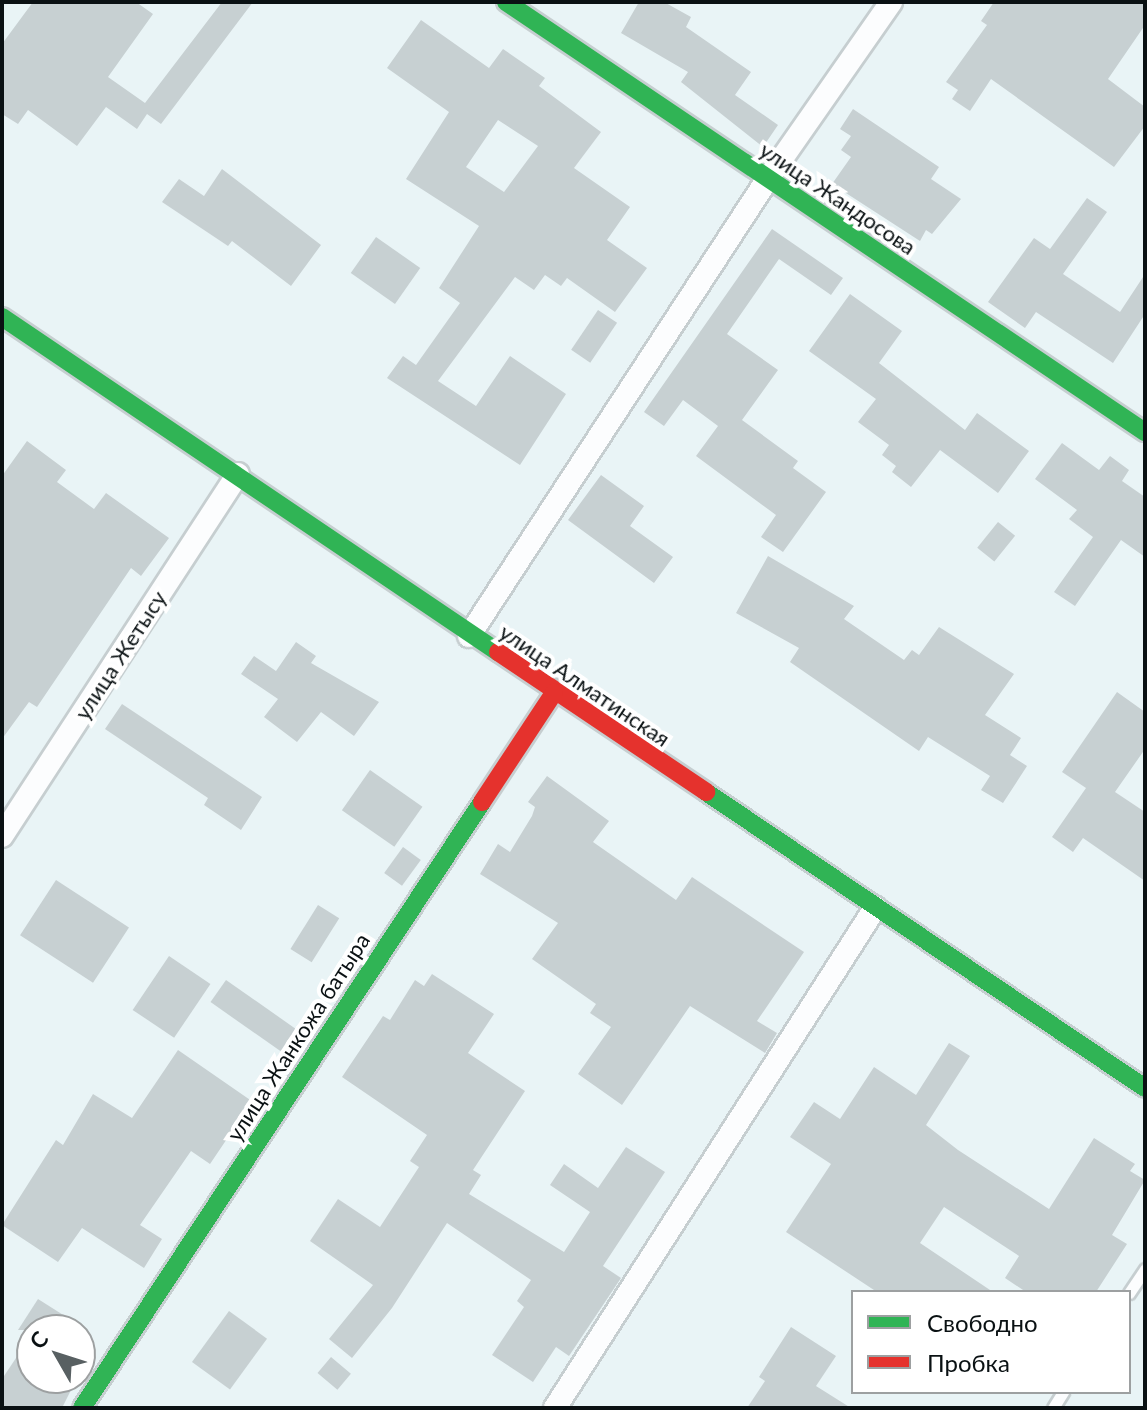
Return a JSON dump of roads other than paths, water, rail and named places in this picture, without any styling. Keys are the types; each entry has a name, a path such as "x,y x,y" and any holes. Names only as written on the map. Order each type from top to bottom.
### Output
{"street":[{"name":"улица Жандосова","path":"506,2 1145,432"},
{"path":"469,636 767,180 891,2"},
{"name":"улица Алматинская","path":"2,317 238,474 469,636 1145,1088"},
{"name":"улица Жетысу","path":"2,836 238,474"},
{"name":"улица Жанкожа батыра","path":"82,1408 554,693"},
{"path":"555,1408 875,908"}],"lane":[{"path":"1131,1290 1145,1269"}]}
